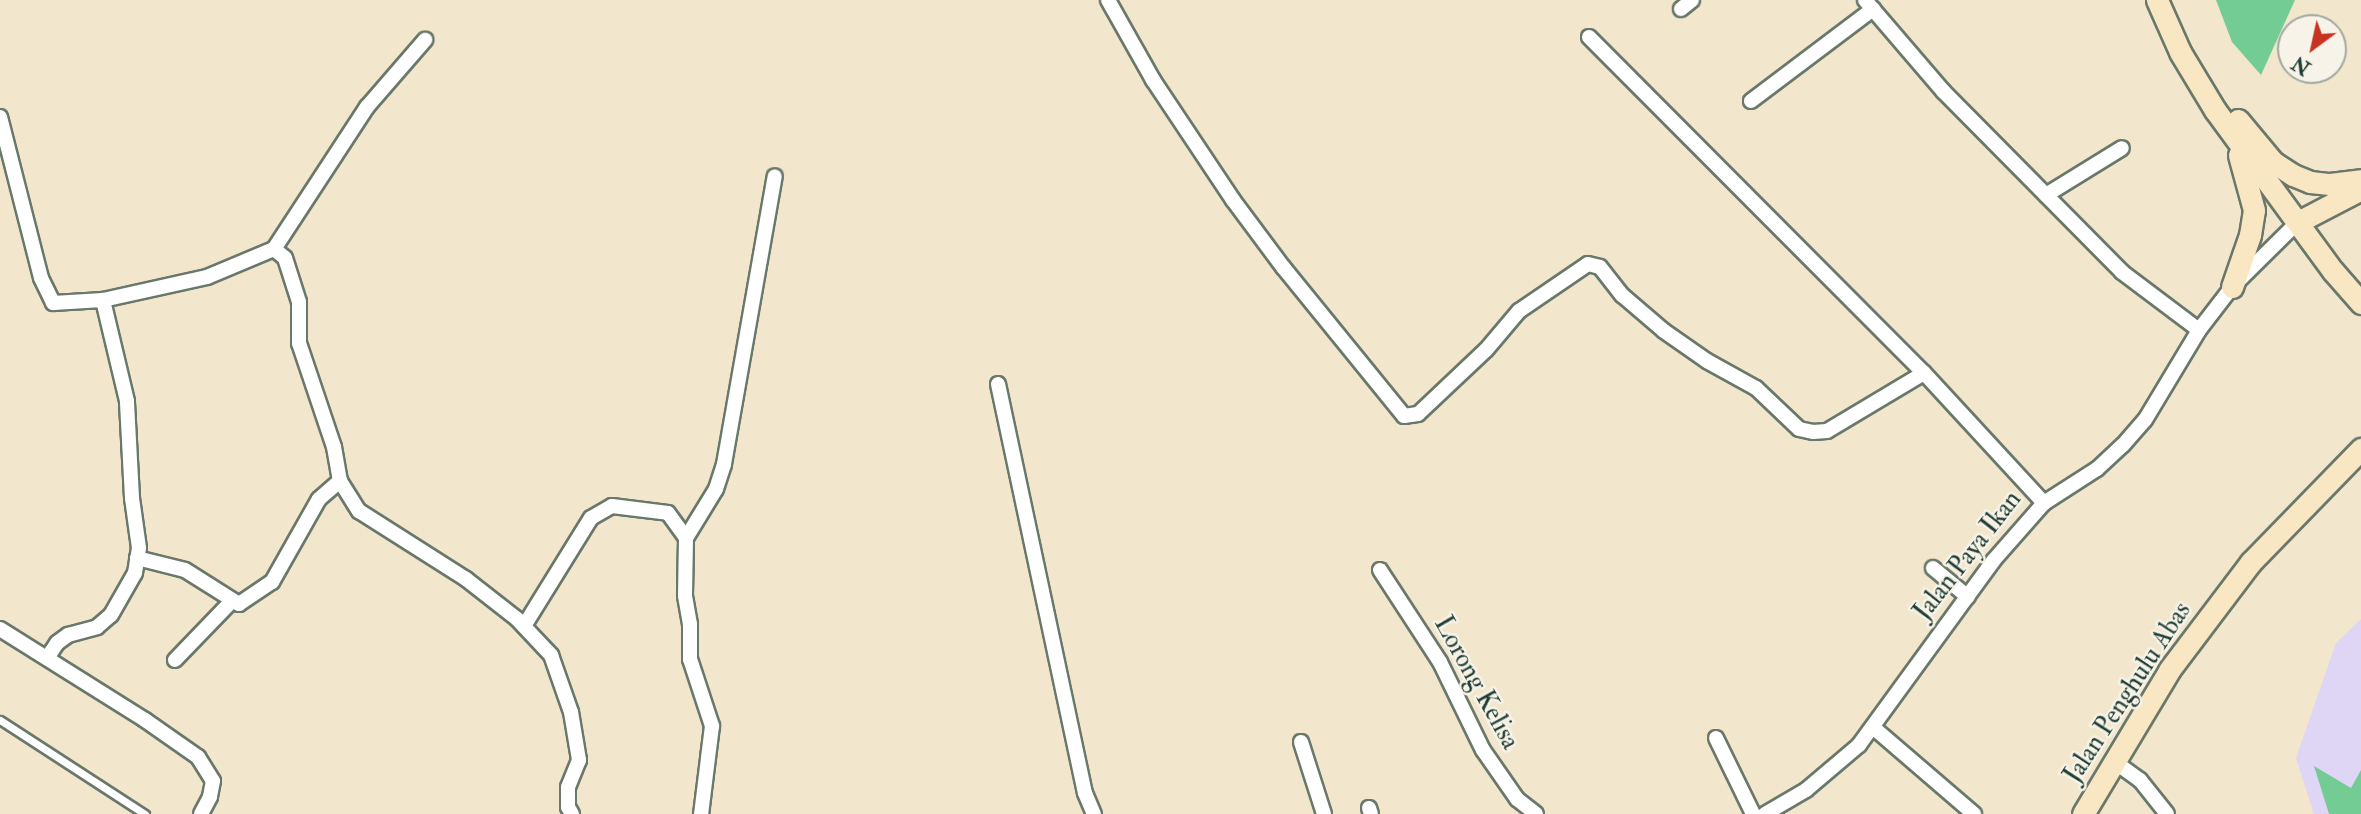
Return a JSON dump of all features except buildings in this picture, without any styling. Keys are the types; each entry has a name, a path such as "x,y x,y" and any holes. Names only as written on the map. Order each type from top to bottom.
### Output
{"main road":[{"path":"2157,0 2180,52 2231,133 2361,303"},
{"path":"2180,52 2273,162 2310,182 2330,184 2361,180"},
{"path":"2231,133 2248,178 2254,210 2250,235 2232,287"},
{"name":"Jalan Paya Ikan","path":"2298,222 2361,189"},
{"name":"Jalan Penghulu Abas","path":"2083,814 2170,669 2251,562 2361,449"}],"street":[{"path":"1108,0 1153,80 1233,201 1404,416 1418,414 1486,350 1519,311 1588,264 1600,267 1622,295 1664,331 1707,361 1756,388 1799,429 1827,431 1924,373"},
{"path":"1751,101 1869,4 1943,91 2122,272 2199,330"},
{"path":"1589,37 1924,373 2044,503"},
{"path":"0,117 41,278 53,303 103,300 207,277 274,249 367,107 425,40"},
{"path":"2046,195 2122,149"},
{"path":"701,814 712,726 690,659 690,624 685,596 686,538 716,489 724,464 775,176"},
{"name":"Jalan Paya Ikan","path":"1765,814 1807,790 1835,769 1874,728 1993,561 2044,503 2097,469 2123,445 2145,420 2199,330 2232,287 2298,222"},
{"path":"274,249 285,258 299,302 299,343 334,447 340,481 359,511 466,579 524,626 551,655 570,712 579,760 568,787 568,807 572,814"},
{"path":"47,658 57,643 68,635 97,627 111,615 135,573 137,558 127,401 103,300"},
{"path":"998,384 1085,793 1094,814"},
{"path":"137,558 185,569 204,579 231,602 239,604 249,600 272,582 319,499 340,481"},
{"path":"524,626 591,518 612,506 668,513 686,538"},
{"path":"1933,568 1968,597"},
{"name":"Lorong Kelisa","path":"1380,570 1440,662 1483,750 1517,799 1536,814"},
{"path":"175,660 231,602"},
{"path":"0,629 145,719 198,757 213,781 210,797 201,814"},
{"path":"1874,728 1974,814"},
{"path":"1716,738 1753,814"},
{"path":"1301,742 1324,814"},
{"path":"2115,762 2140,780 2167,814"}],"lane":[{"path":"0,720 145,814"}],"shaded area":[{"path":"2361,619 2361,814 2314,814 2296,758 2336,643"}],"green space":[{"path":"2216,0 2295,0 2289,14 2277,14 2277,40 2261,75 2232,42"},
{"path":"2314,766 2351,788 2361,770 2361,814 2329,814"}]}
